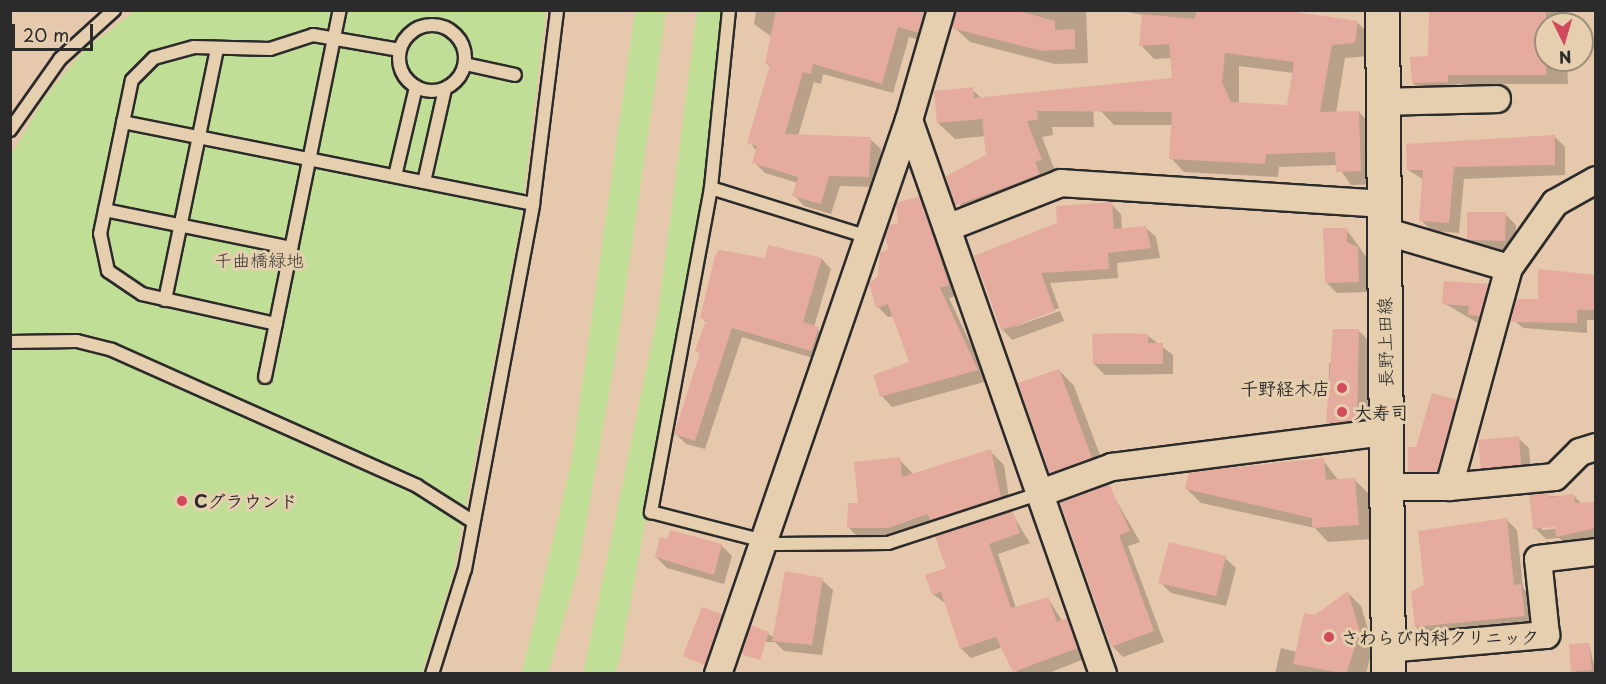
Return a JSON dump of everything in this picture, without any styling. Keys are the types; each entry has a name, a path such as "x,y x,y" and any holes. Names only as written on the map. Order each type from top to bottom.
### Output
{"main road":[{"name":"長野上田線","path":"1382,10 1388,661"}],"street":[{"path":"718,674 865,236 909,120 941,10"},
{"path":"1382,102 1497,99"},
{"path":"909,120 1103,674"},
{"path":"1449,487 1509,268 1555,203 1596,180"},
{"path":"947,228 1061,183 1383,218 1509,268"},
{"path":"1041,494 1112,467 1386,432"},
{"path":"1386,487 1449,487 1556,477 1580,452 1596,447"},
{"path":"1388,661 1546,635 1538,559 1596,552"}],"lane":[{"path":"10,130 60,59 114,10"},
{"path":"265,377 340,10"},
{"path":"432,674 465,569 472,521 533,204 557,10"},
{"path":"729,10 711,188 651,512 776,544 888,543 1041,494"},
{"path":"443,27 460,40 465,64 458,80 445,89 416,87 403,73 400,50 413,32 443,27"},
{"path":"276,324 165,300 122,285 108,271 101,255 105,210 132,80 154,58 194,47 270,49 313,35 334,36 400,50"},
{"path":"165,300 218,49"},
{"path":"465,64 515,75"},
{"path":"395,176 416,87"},
{"path":"424,182 445,89"},
{"path":"123,122 533,204"},
{"path":"711,188 865,236"},
{"path":"105,210 291,248"},
{"path":"10,342 77,341 112,350 417,486 472,521"}],"green space":[{"name":"千曲橋緑地","path":"135,11 546,11 520,224 452,577 422,673 11,674 11,156 44,98 85,49"},
{"path":"635,11 666,11 615,359 577,574 548,673 522,673 571,463"},
{"path":"697,11 723,11 702,217 620,658 615,673 583,674 658,313"}],"building":[{"path":"776,10 925,10 919,33 898,27 882,84 813,64 811,74 803,72 785,134 871,137 869,177 829,176 821,204 792,196 798,177 752,163 757,146 747,143 770,65 765,64"},
{"path":"956,10 1015,10 1055,21 1055,30 1075,29 1075,49 1041,51 951,28"},
{"path":"1196,10 1281,10 1358,21 1355,43 1332,45 1320,112 1359,111 1361,171 1336,172 1335,152 1266,154 1265,164 1169,159 1172,112 1037,111 1038,120 1027,121 1042,160 1035,162 1040,174 955,206 946,176 986,155 982,119 937,123 934,91 973,87 974,98 1172,78 1169,44 1139,46 1142,14 1195,19","holes":["1225,53 1294,62 1287,105 1231,102 1222,82"]},
{"path":"1429,10 1546,10 1546,12 1534,12 1534,72 1546,72 1546,75 1448,75 1448,82 1412,83 1410,57 1428,56"},
{"path":"1555,135 1555,165 1454,167 1449,223 1419,221 1423,170 1407,170 1406,144"},
{"path":"920,196 949,285 940,288 978,370 880,397 873,375 909,362 888,304 876,308 869,283 878,277 880,252 889,249 885,236 889,225 898,223 896,203"},
{"path":"1112,202 1114,229 1146,226 1151,248 1108,253 1109,269 1041,273 1055,311 1001,330 974,256 1057,223 1056,206"},
{"path":"1467,212 1506,212 1505,241 1467,240"},
{"path":"1323,228 1347,228 1347,242 1358,247 1359,282 1325,283"},
{"path":"768,245 822,258 803,322 819,327 811,351 732,328 695,441 674,434 700,353 695,351 706,320 700,318 715,256 719,250 765,258"},
{"path":"1538,269 1596,275 1596,310 1577,310 1577,323 1511,322 1516,299 1538,299"},
{"path":"1444,281 1489,284 1480,316 1468,315 1469,306 1442,304"},
{"path":"1333,329 1359,329 1357,421 1326,423"},
{"path":"1092,334 1148,334 1148,343 1163,343 1163,364 1093,364"},
{"path":"1059,369 1092,458 1050,474 1018,383"},
{"path":"1432,393 1457,400 1438,472 1408,472 1408,447 1416,447"},
{"path":"1519,436 1521,465 1481,469 1478,440"},
{"path":"991,449 1001,497 930,520 928,514 888,528 847,528 848,503 858,503 854,462 900,457 902,477"},
{"path":"1324,458 1326,480 1355,478 1359,525 1312,528 1312,518 1185,489 1189,472"},
{"path":"1109,484 1130,531 1119,535 1154,631 1111,647 1060,502"},
{"path":"1549,493 1550,497 1574,494 1575,503 1596,502 1596,528 1556,537 1555,527 1533,529 1529,494"},
{"path":"1013,512 1020,533 989,544 1011,608 1048,597 1057,622 1068,618 1078,648 1013,672 996,637 960,649 941,592 932,595 925,575 946,568 935,536"},
{"path":"1507,518 1514,585 1521,584 1525,616 1415,627 1411,592 1424,585 1418,531"},
{"path":"670,530 722,544 714,575 655,557 660,537 668,539"},
{"path":"1169,542 1226,556 1216,596 1158,583"},
{"path":"785,571 823,578 812,645 772,641"},
{"name":"さわらび内科クリニック","path":"1348,591 1360,632 1346,674 1293,664 1304,613 1315,615"},
{"path":"702,607 723,615 705,665 683,656"},
{"path":"751,625 769,632 760,660 741,654"},
{"path":"1589,643 1592,670 1571,672 1569,644"}],"place":[{"name":"千野経木店","path":"1342,388"},
{"name":"大寿司","path":"1342,412"},
{"name":"Cグラウンド","path":"182,501"},
{"name":"さわらび内科クリニック","path":"1329,637"}]}
